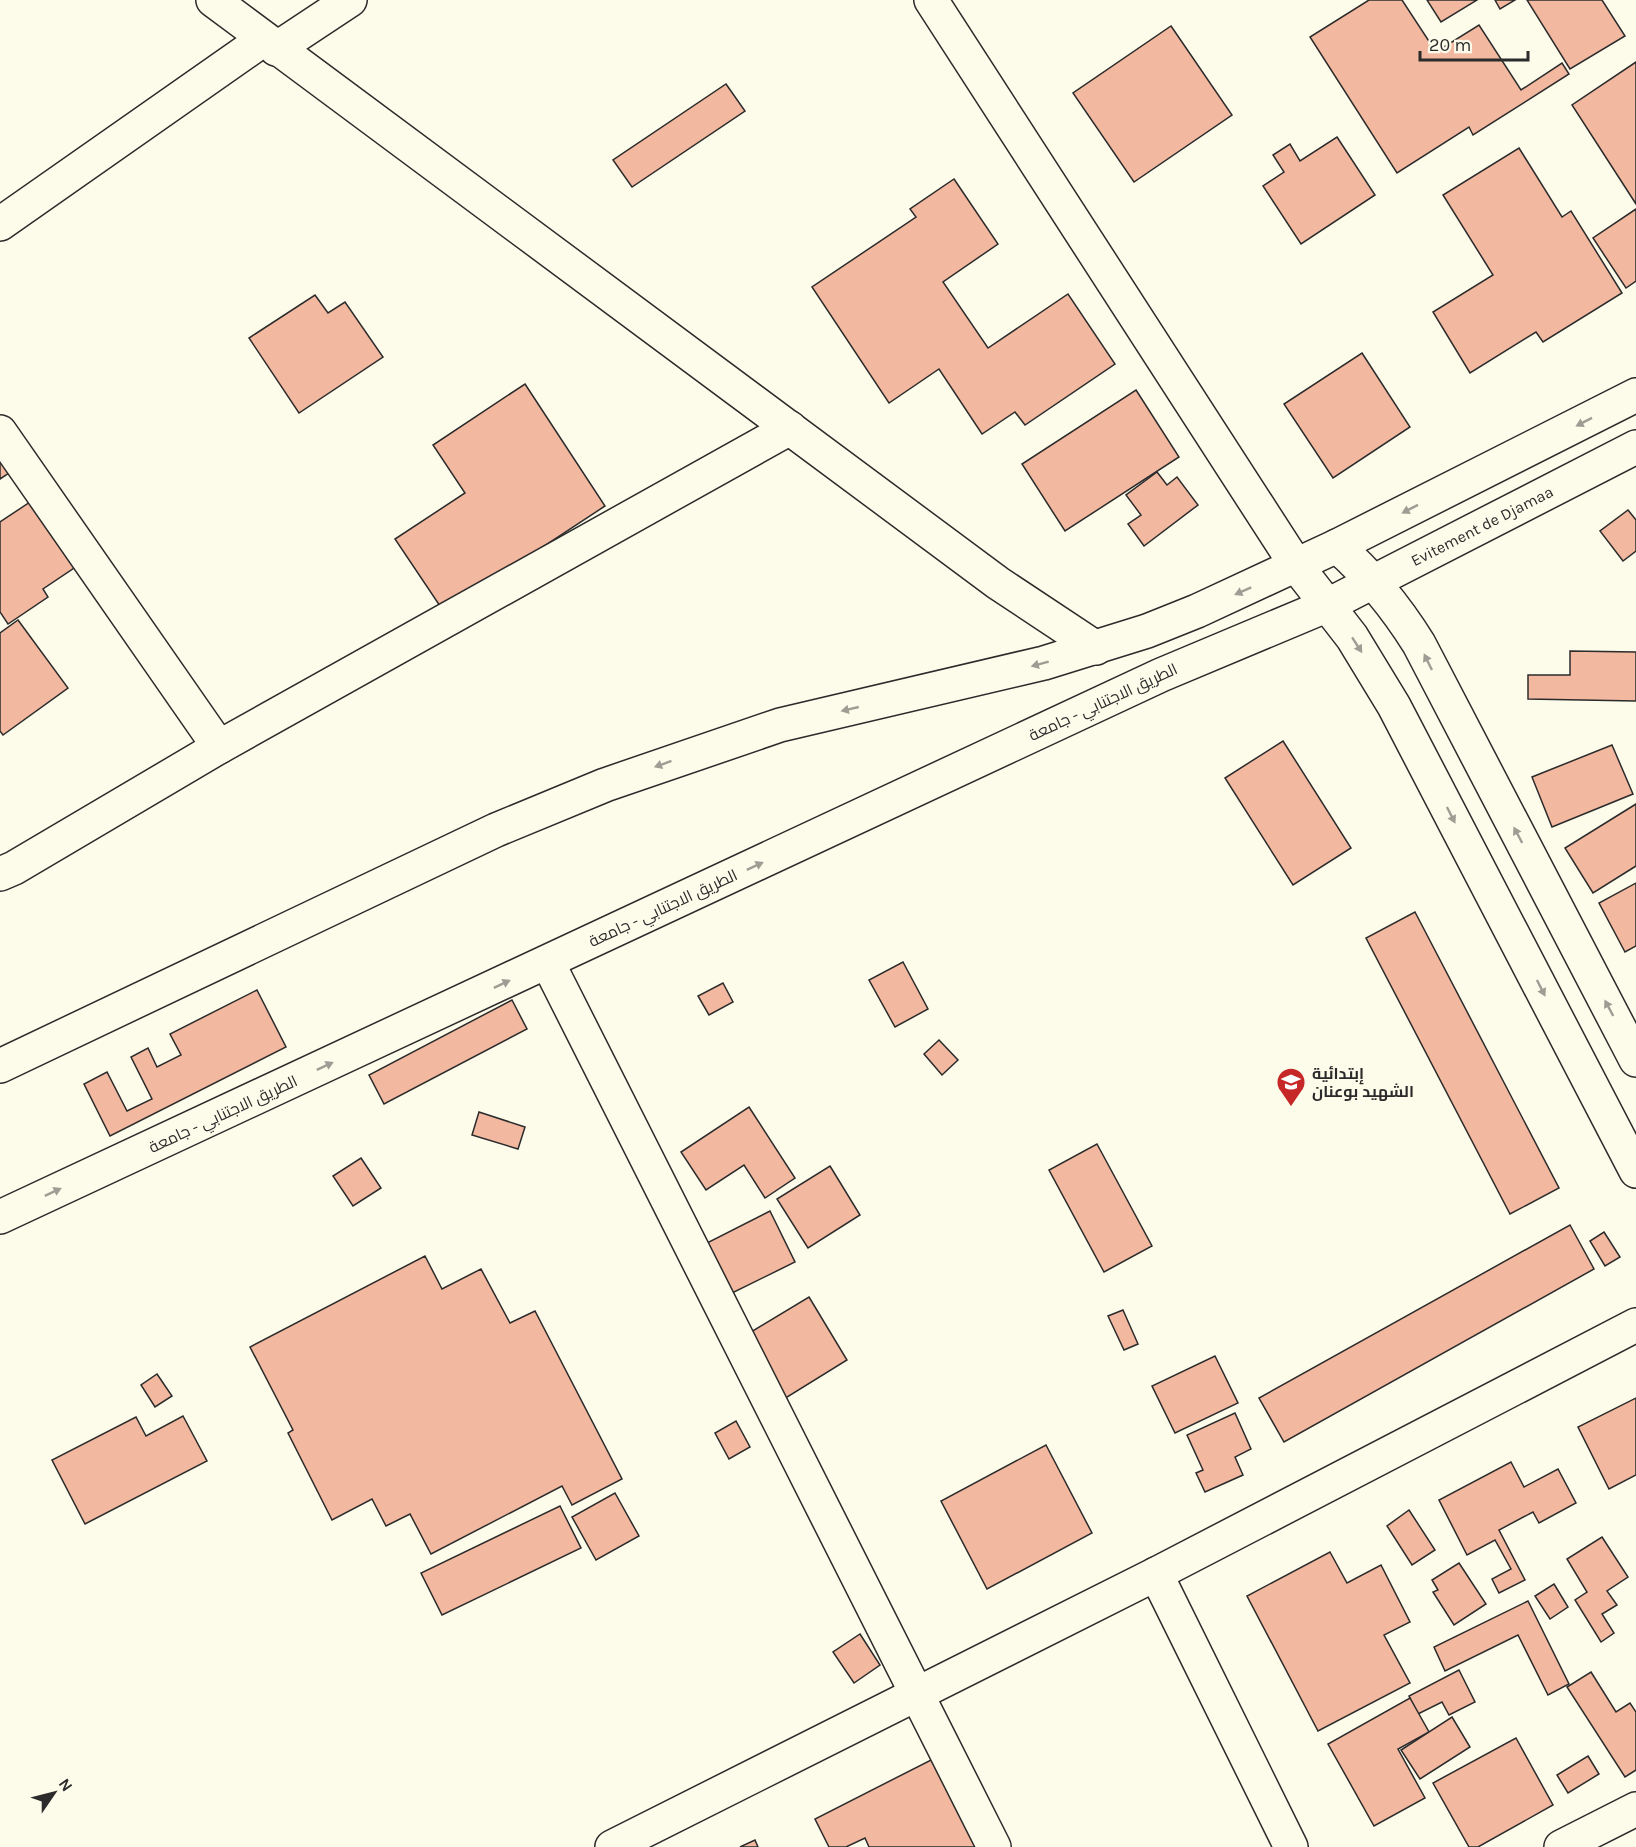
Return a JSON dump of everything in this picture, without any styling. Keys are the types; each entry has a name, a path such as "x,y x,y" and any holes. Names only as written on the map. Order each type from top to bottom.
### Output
{"street":[{"path":"213,0 998,583 1096,648"},
{"path":"0,224 270,44 350,0"},
{"path":"931,0 1296,565 1328,605 1394,706 1636,1171"},
{"path":"0,1066 496,830 605,785 780,725 1033,666 1096,648 1197,611 1337,546 1636,395"},
{"path":"0,874 14,868 219,747 790,428"},
{"path":"0,432 219,747"},
{"name":"Evitement de Djamaa","path":"1328,605 1636,447"},
{"path":"1337,546 1374,582 1399,611 1419,644 1636,1060"},
{"name":"الطريق الاجتنابي - جامعة","path":"0,1217 1161,675 1328,605"},
{"path":"548,963 994,1847"},
{"path":"612,1847 1156,1574 1636,1325"},
{"path":"1156,1574 1291,1847"},
{"path":"1561,1847 1601,1838 1636,1809"}],"building":[{"path":"1369,0 1402,0 1436,52 1479,25 1521,90 1562,63 1569,74 1473,135 1469,127 1397,173 1310,37"},
{"path":"1427,0 1477,0 1441,22"},
{"path":"1495,0 1515,0 1500,9"},
{"path":"1527,0 1602,0 1625,36 1570,69"},
{"path":"1171,26 1232,115 1134,182 1073,93"},
{"path":"1636,62 1636,204 1572,105"},
{"path":"726,84 745,111 632,187 613,160"},
{"path":"1337,137 1375,195 1301,244 1263,186 1284,172 1273,155 1290,144 1300,161"},
{"path":"1519,148 1562,217 1571,211 1622,293 1543,342 1536,332 1470,373 1433,312 1493,275 1443,195"},
{"path":"954,179 998,244 943,282 988,348 1068,294 1115,364 1025,425 1015,412 982,434 939,369 889,403 812,287 916,217 910,209"},
{"path":"1636,209 1636,281 1626,288 1593,238"},
{"path":"315,295 328,313 345,302 383,357 299,413 249,338"},
{"path":"1362,353 1410,427 1333,478 1284,404"},
{"path":"525,384 605,506 444,612 395,539 465,493 433,445"},
{"path":"1136,390 1179,457 1065,531 1022,464"},
{"path":"0,459 9,473 0,479"},
{"path":"1157,472 1167,485 1177,477 1198,505 1144,546 1128,524 1141,515 1126,495"},
{"path":"39,496 83,562 43,589 48,597 8,624 0,612 0,522"},
{"path":"1628,510 1636,520 1636,551 1623,561 1600,531"},
{"path":"18,620 68,688 3,735 0,731 0,633"},
{"path":"1570,651 1636,652 1636,701 1528,699 1528,675 1570,675"},
{"path":"1283,741 1351,848 1293,885 1225,778"},
{"path":"1612,745 1633,794 1552,827 1532,777"},
{"path":"1636,804 1636,866 1593,893 1565,848"},
{"path":"1636,883 1636,946 1625,952 1599,903"},
{"path":"1415,912 1559,1188 1510,1214 1366,938"},
{"path":"903,962 928,1009 895,1027 869,980"},
{"path":"723,983 733,1002 709,1015 698,996"},
{"path":"257,990 286,1047 110,1136 84,1084 107,1072 127,1111 152,1099 131,1057 148,1048 157,1067 181,1055 170,1034"},
{"path":"512,1000 527,1029 384,1104 369,1075"},
{"path":"939,1040 958,1060 942,1075 924,1054"},
{"path":"749,1107 795,1178 765,1198 744,1165 706,1190 681,1152"},
{"path":"479,1112 525,1127 518,1149 472,1135"},
{"path":"1097,1144 1152,1246 1104,1272 1049,1170"},
{"path":"361,1158 381,1188 353,1206 333,1176"},
{"path":"830,1166 860,1215 808,1248 777,1199"},
{"path":"770,1211 795,1262 726,1296 701,1246"},
{"path":"1570,1225 1594,1269 1284,1442 1259,1398"},
{"path":"1604,1232 1620,1257 1605,1266 1590,1241"},
{"path":"425,1256 442,1289 481,1269 510,1323 535,1311 622,1479 572,1505 562,1486 431,1554 410,1514 386,1526 372,1499 332,1520 288,1433 293,1430 250,1347"},
{"path":"809,1297 847,1360 784,1399 746,1335"},
{"path":"1123,1310 1138,1344 1124,1350 1108,1316"},
{"path":"1215,1356 1238,1403 1175,1433 1152,1386"},
{"path":"157,1374 172,1396 155,1407 141,1385"},
{"path":"1636,1398 1636,1475 1609,1489 1578,1427"},
{"path":"1235,1413 1251,1449 1235,1457 1243,1475 1205,1492 1196,1473 1203,1470 1187,1435"},
{"path":"183,1416 207,1461 85,1524 52,1460 136,1417 146,1436"},
{"path":"736,1421 750,1447 729,1459 715,1433"},
{"path":"1046,1445 1092,1533 987,1589 941,1501"},
{"path":"1511,1462 1524,1487 1558,1469 1576,1503 1539,1523 1533,1512 1499,1530 1525,1580 1499,1593 1492,1579 1511,1569 1495,1540 1467,1555 1439,1500"},
{"path":"615,1493 639,1536 596,1560 572,1517"},
{"path":"560,1506 581,1548 442,1615 421,1573"},
{"path":"1409,1510 1435,1550 1412,1565 1387,1526"},
{"path":"1602,1537 1628,1577 1607,1591 1617,1605 1602,1614 1614,1633 1601,1642 1575,1600 1587,1592 1567,1559"},
{"path":"1330,1552 1347,1583 1381,1565 1410,1622 1384,1635 1410,1683 1318,1731 1247,1596"},
{"path":"1459,1563 1486,1604 1454,1625 1433,1592 1438,1590 1432,1580"},
{"path":"1554,1584 1568,1607 1550,1619 1535,1596"},
{"path":"1528,1601 1569,1684 1548,1695 1518,1635 1445,1671 1434,1647"},
{"path":"860,1634 880,1665 854,1683 833,1652"},
{"path":"1459,1670 1475,1702 1449,1715 1442,1702 1418,1714 1409,1696"},
{"path":"1591,1672 1616,1712 1630,1703 1636,1712 1636,1770 1625,1777 1567,1687"},
{"path":"1410,1698 1429,1732 1398,1749 1425,1798 1374,1826 1328,1744"},
{"path":"1452,1717 1470,1747 1420,1779 1401,1750"},
{"path":"1516,1738 1553,1805 1478,1847 1469,1847 1433,1783"},
{"path":"1588,1756 1599,1774 1568,1793 1557,1775"},
{"path":"935,1758 976,1847 869,1847 865,1838 846,1847 829,1847 815,1819"},
{"path":"755,1840 758,1847 740,1847"}],"place":[{"name":"إبتدائية الشهيد بوعنان","path":"1291,1108"}]}
